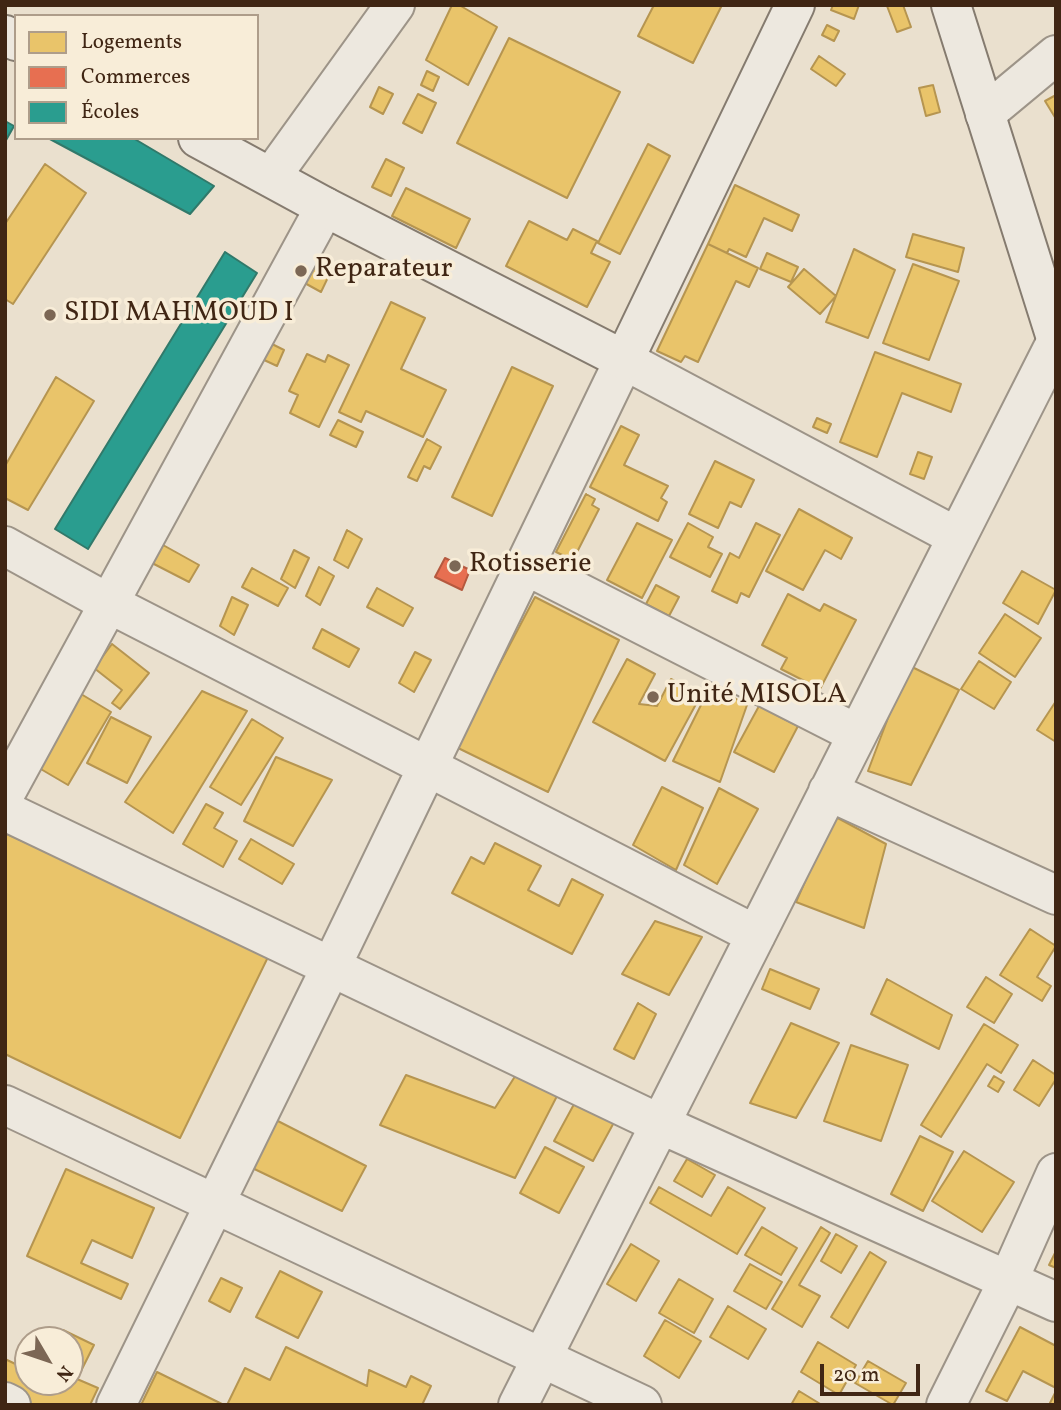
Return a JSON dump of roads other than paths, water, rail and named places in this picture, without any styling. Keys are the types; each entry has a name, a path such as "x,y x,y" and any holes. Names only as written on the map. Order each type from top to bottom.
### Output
{"street":[{"path":"271,177 395,5"},
{"path":"116,1405 331,967 795,5"},
{"path":"518,1405 1056,340 951,5"},
{"path":"985,114 1056,55"},
{"path":"202,140 957,537"},
{"path":"5,794 325,207"},
{"path":"5,546 108,603 756,935"},
{"path":"525,565 857,734"},
{"path":"828,791 1056,895"},
{"path":"5,811 660,1124 1056,1302"},
{"path":"5,1105 642,1405"},
{"path":"946,1405 1008,1280 1056,1173"},
{"path":"5,1402 11,1405"}],"place":[{"name":"Reparateur","path":"301,271"},
{"name":"SIDI MAHMOUD I","path":"50,315"},
{"name":"Rotisserie","path":"455,566"},
{"name":"Unité MISOLA","path":"653,697"}]}
